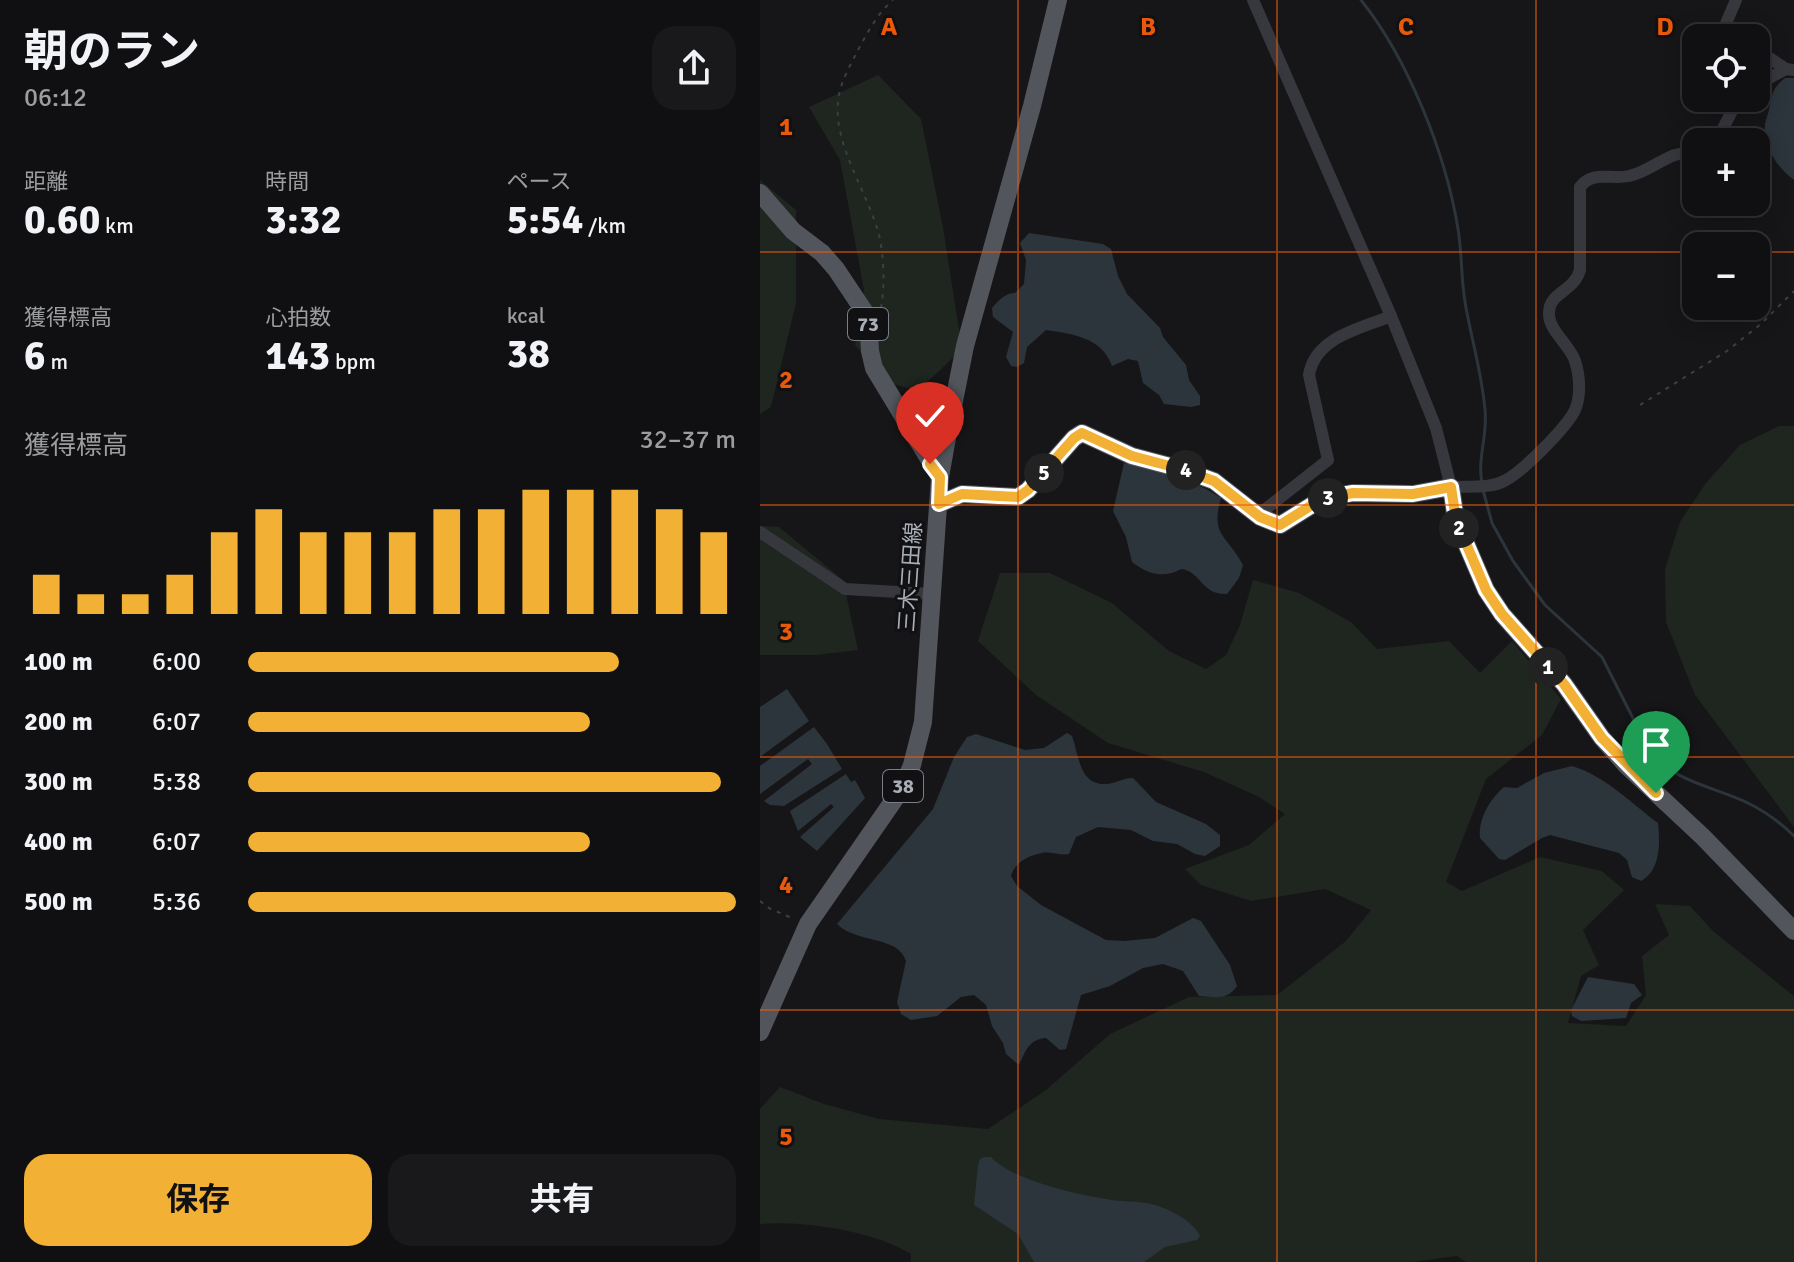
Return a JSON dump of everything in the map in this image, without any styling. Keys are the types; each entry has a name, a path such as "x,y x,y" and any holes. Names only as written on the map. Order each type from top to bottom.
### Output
{"main road":[{"name":"三木三田線","path":"760,1032 808,924 903,787 912,765 923,722 940,477 965,346 1032,106 1058,0"},
{"name":"73","path":"760,193 793,231 822,253 836,269 868,317 874,368 940,477"},
{"path":"939,504 962,494 1018,497 1082,433 1132,456 1214,481 1258,515 1280,525 1320,500 1336,496 1353,493 1413,494 1451,487 1456,520 1486,590 1502,614 1564,684 1602,738 1627,766 1703,837 1794,931"}],"street":[{"path":"1253,0 1391,316 1436,428 1451,487 1495,485 1507,480 1530,463 1574,413 1579,378 1575,359 1550,320 1549,311 1557,296 1577,281 1580,270 1580,187 1586,179 1628,176 1682,154"},
{"path":"1726,24 1736,0"},
{"path":"1770,57 1790,69"},
{"path":"1770,78 1790,69"},
{"path":"1258,515 1328,460 1309,375 1317,353 1328,342 1391,316"},
{"path":"760,532 845,589 933,594"}],"path":[{"path":"869,334 882,305 884,283 879,235 842,138 837,106 848,68 882,10 893,0"},
{"path":"1640,405 1727,351 1761,324 1794,291"},
{"path":"760,901 769,908 808,924"}],"shaded area":[{"path":"878,75 921,119 943,227 962,349 918,391 886,382 855,345 864,290 840,160 809,107"},
{"path":"1785,78 1794,78 1794,180 1772,156 1770,128 1765,128 1776,87"},
{"path":"760,180 796,210 796,303 771,407 760,414"},
{"path":"1029,233 1103,244 1111,249 1118,276 1127,294 1160,328 1163,337 1186,365 1189,380 1200,396 1200,405 1164,404 1159,395 1143,383 1138,361 1128,359 1112,366 1094,343 1066,333 1046,330 1027,347 1024,363 1011,366 1006,357 1013,332 993,317 992,308 1024,284 1026,260 1020,243"},
{"path":"1779,426 1794,426 1794,827 1695,695 1666,622 1665,569 1680,522 1706,483 1740,445"},
{"path":"1124,463 1186,480 1221,498 1219,528 1243,565 1239,578 1227,594 1212,591 1188,571 1181,569 1156,574 1132,562 1126,537 1113,511"},
{"path":"760,526 779,527 843,580 858,650 816,655 760,655"},
{"path":"1000,573 1050,573 1112,603 1169,651 1206,669 1226,655 1240,625 1253,580 1299,593 1351,622 1377,649 1449,641 1480,673 1512,641 1561,699 1542,735 1486,779 1446,882 1462,891 1540,857 1602,871 1624,890 1583,930 1599,965 1581,976 1568,1023 1626,1026 1646,995 1642,956 1669,935 1655,904 1690,906 1713,931 1794,996 1794,1262 1466,1262 1457,1256 1412,1262 911,1262 911,1254 858,1233 797,1224 760,1224 760,1109 780,1087 824,1104 879,1119 988,1129 1046,1090 1110,1034 1189,997 1277,995 1346,941 1371,910 1325,889 1251,901 1201,885 1185,869 1249,845 1285,814 1259,797 1204,772 1108,743 1036,695 978,641"},
{"path":"787,689 809,721 760,757 760,707"},
{"path":"814,727 842,769 784,806 770,805 764,801 812,764 808,759 760,794 760,766"},
{"path":"1067,733 1072,736 1085,775 1091,780 1107,784 1133,778 1156,802 1206,824 1220,835 1220,846 1205,856 1177,844 1153,841 1131,830 1098,827 1076,837 1069,854 1042,853 1023,860 1011,876 1017,886 1041,905 1106,940 1155,938 1193,918 1201,921 1230,965 1237,986 1225,996 1199,996 1183,971 1163,964 1143,968 1110,986 1081,995 1066,1049 1060,1050 1046,1038 1040,1039 1028,1047 1019,1065 1006,1054 986,1005 974,995 961,997 937,1016 911,1020 901,1014 897,1002 906,961 902,953 886,943 855,935 837,924 933,809 954,757 967,737 976,734 1025,750 1044,748"},
{"path":"1572,766 1606,783 1658,823 1656,863 1641,881 1632,877 1627,860 1619,853 1550,835 1505,860 1499,859 1480,838 1486,810 1504,787 1517,788 1544,773"},
{"path":"846,774 851,782 855,780 865,798 817,851 800,837 834,807 831,804 798,831 790,811"},
{"path":"1588,977 1634,984 1642,995 1631,1003 1626,1018 1581,1021 1572,1016 1571,1010"},
{"path":"984,1157 991,1157 1030,1180 1065,1191 1161,1207 1187,1221 1200,1236 1197,1240 1165,1247 1144,1262 1034,1262 1018,1234 974,1205 978,1165"}],"waterway":[{"path":"1361,0 1394,50 1423,108 1452,200 1465,302 1485,410 1482,483"},
{"path":"1483,490 1492,523 1513,561 1545,605 1602,657 1649,750 1671,770 1754,806 1794,836"}],"route":[{"path":"930,464 940,477 939,504 962,494 1018,497 1082,433 1132,456 1214,481 1260,517 1280,525 1320,500 1336,496 1353,493 1413,494 1451,487 1456,520 1473,564 1502,614 1564,684 1602,738 1656,793"}]}
